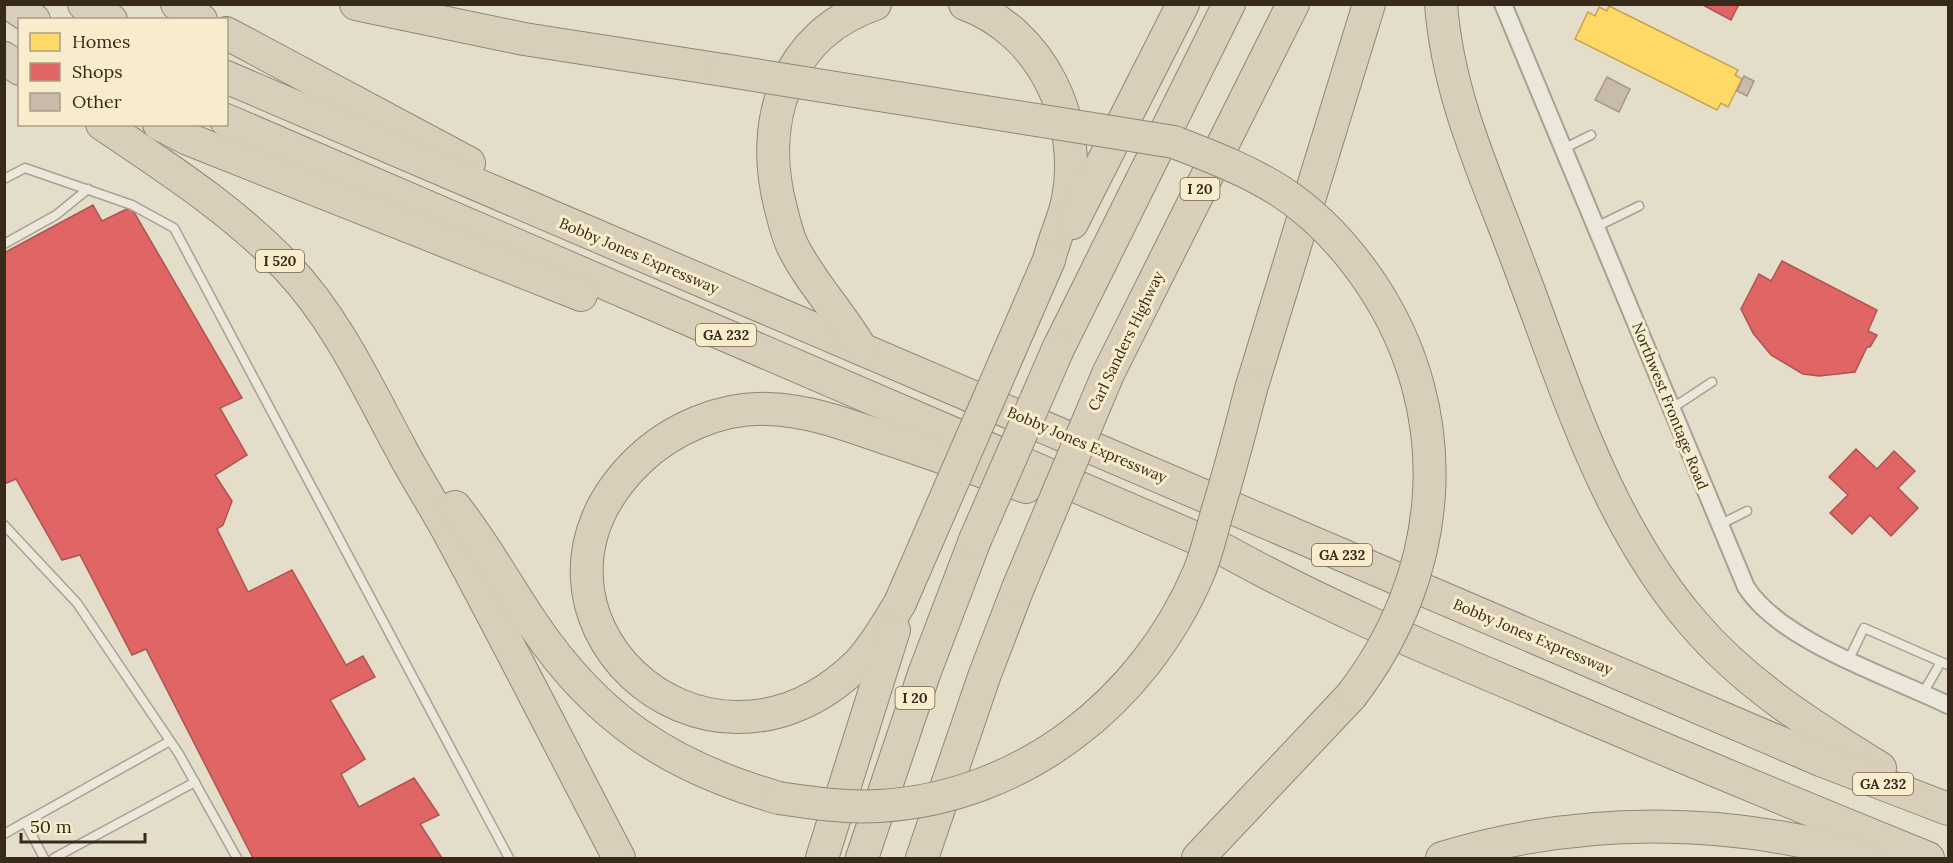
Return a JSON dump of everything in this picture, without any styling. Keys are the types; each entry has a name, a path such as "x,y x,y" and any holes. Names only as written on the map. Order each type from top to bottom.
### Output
{"highway":[{"path":"10,4 31,18"},
{"path":"84,4 108,18"},
{"path":"177,4 198,18"},
{"path":"356,4 524,39 1173,142 1229,164 1281,192 1307,212 1348,252 1383,301 1413,369 1428,427 1430,482 1424,541 1407,598 1382,651 1351,696 1198,858"},
{"path":"860,347 843,317 818,288 790,242 774,184 772,137 779,102 798,60 812,41 849,15 875,4"},
{"path":"822,858 891,643 900,603 1049,260 1068,200 1071,145 1061,104 1046,71 1017,35 999,20 965,4"},
{"path":"1049,260 1061,246 1183,4"},
{"name":"I 20","path":"862,858 924,674 975,540 1058,349 1229,4"},
{"name":"Carl Sanders Highway","path":"922,858 981,685 1018,588 1108,374 1293,4"},
{"path":"401,449 457,509 557,658 600,704 646,741 693,768 735,786 779,798 828,805 878,806 935,798 1001,776 1032,760 1088,725 1128,686 1164,639 1199,572 1251,389 1369,4"},
{"path":"1441,4 1451,78 1475,156 1565,385 1612,496 1639,548 1694,624 1756,685 1804,721 1946,808"},
{"path":"228,34 652,261"},
{"path":"4,39 18,47"},
{"path":"4,58 18,68"},
{"name":"Bobby Jones Expressway","path":"228,78 1802,752 1946,808"},
{"name":"GA 232","path":"228,121 1226,551 1269,575 1473,668 1698,764 1928,858"},
{"name":"I 520","path":"105,126 220,207 288,268 338,335 368,384 401,449"},
{"path":"163,126 188,139 633,316 774,356"},
{"path":"900,603 859,663 820,693 775,711 732,717 707,715 668,701 651,691 614,653 603,634 590,600 590,547 608,497 646,453 681,429 736,411 765,408 790,410 838,422 1075,504 1222,563 1269,575"},
{"path":"401,449 447,530 619,858"},
{"path":"1442,858 1507,842 1572,831 1640,826 1697,827 1789,839 1867,858"}],"street":[{"name":"Northwest Frontage Road","path":"1503,4 1719,525 1746,587 1756,603 1785,627 1948,705"}],"lane":[{"path":"1563,148 1592,135"},
{"path":"4,179 25,168 132,205 174,228 509,858"},
{"path":"4,244 56,215 87,189"},
{"path":"1596,226 1639,206"},
{"path":"1671,409 1712,382"},
{"path":"1719,525 1747,512"},
{"path":"4,525 77,603 170,741 237,858"},
{"path":"1849,659 1864,627 1945,664 1923,693"},
{"path":"4,834 170,741"},
{"path":"54,858 195,782"},
{"path":"25,822 44,858"}],"building: Homes":[{"path":"1609,6 1738,70 1735,75 1742,79 1728,107 1721,103 1717,110 1575,39 1588,12 1595,16 1599,7 1607,11"}],"building: Shops":[{"path":"1701,4 1739,4 1731,20"},
{"path":"93,205 102,221 131,207 242,398 220,408 247,455 215,475 232,501 223,525 217,529 248,592 292,570 346,665 363,656 375,677 330,700 365,759 341,774 359,807 414,778 439,815 420,824 442,858 253,858 146,649 132,655 80,555 62,560 16,479 4,484 4,253"},
{"path":"1782,261 1877,310 1868,331 1877,335 1870,347 1867,347 1855,372 1819,376 1803,374 1771,355 1753,333 1741,309 1759,274 1771,281"},
{"path":"1856,449 1877,469 1894,451 1915,471 1898,488 1918,508 1891,536 1870,515 1852,534 1830,513 1848,495 1829,477"}],"building: Other":[{"path":"1744,76 1754,81 1747,96 1737,91"},
{"path":"1607,77 1630,89 1619,112 1595,100"}]}
